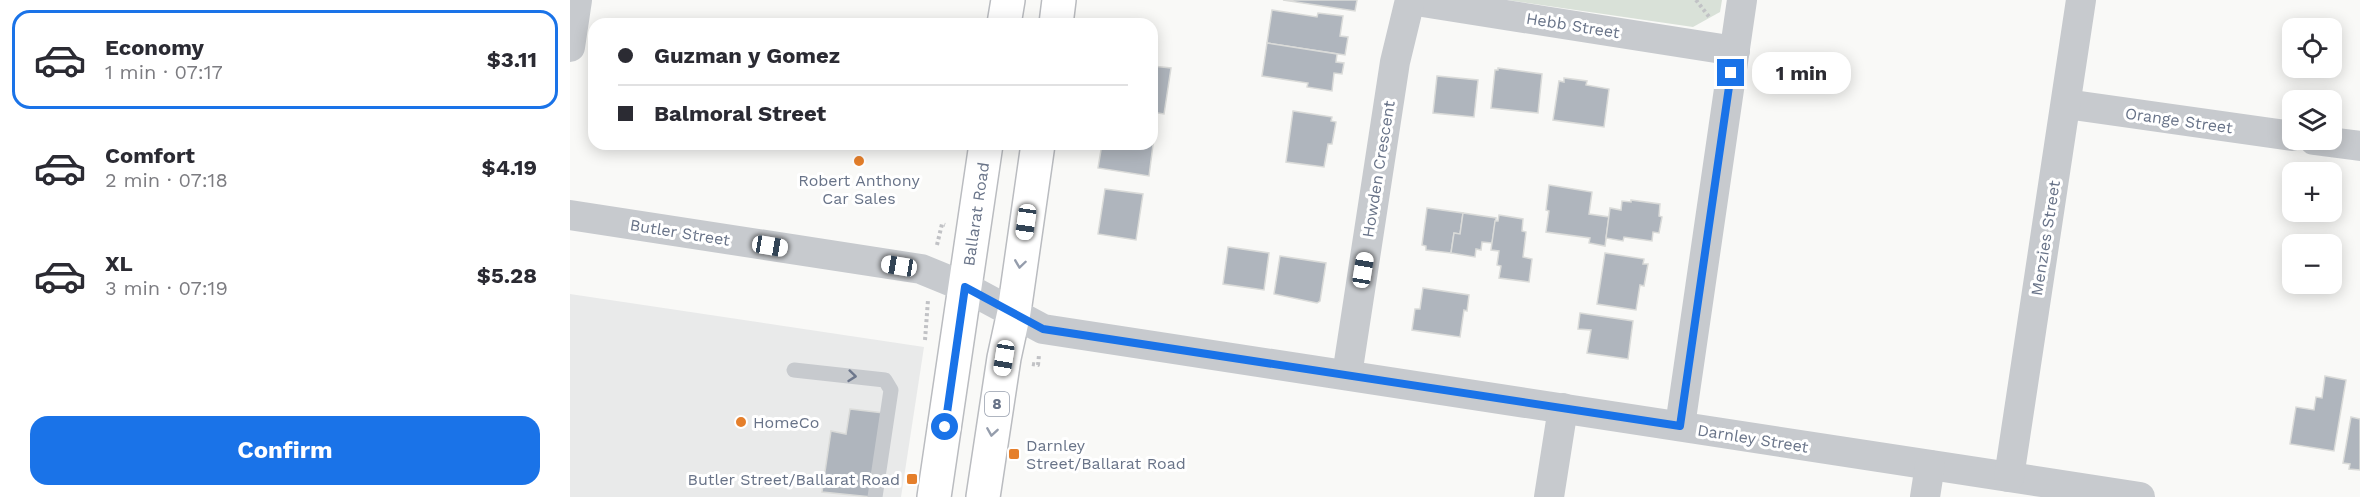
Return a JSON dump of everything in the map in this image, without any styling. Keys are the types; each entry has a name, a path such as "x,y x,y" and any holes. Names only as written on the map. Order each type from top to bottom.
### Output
{"highway":[{"path":"1005,18 1008,0"},
{"path":"1057,18 1059,0"},
{"name":"Ballarat Road","path":"934,497 985,150"},
{"name":"8","path":"983,497 1004,358 1014,312 1037,150"}],"street":[{"path":"570,47 577,0"},
{"name":"Hebb Street","path":"1410,0 1735,51"},
{"name":"Howden Crescent","path":"1347,375 1395,62 1410,0"},
{"path":"1680,426 1742,0"},
{"name":"Menzies Street","path":"2009,477 2081,0"},
{"name":"Orange Street","path":"2066,104 2282,135"},
{"path":"2342,144 2360,146"},
{"name":"Butler Street","path":"570,215 921,269 965,287 1014,312"},
{"name":"Darnley Street","path":"1014,312 1043,329 2140,497"},
{"path":"1549,497 1563,408"},
{"path":"1925,497 1930,465"}],"lane":[{"path":"794,370 885,380 891,390 875,497"}],"path":[{"path":"1696,0 1710,18"}],"shaded area":[{"path":"1507,0 1722,0 1720,12 1693,27"},
{"name":"HomeCo","path":"570,294 924,347 901,497 570,497"}],"building":[{"path":"1283,0 1357,0 1355,11"},
{"path":"1272,10 1317,17 1318,13 1343,16 1340,36 1348,37 1345,55 1267,43"},
{"path":"1267,43 1337,54 1336,62 1344,63 1342,74 1334,73 1332,91 1307,87 1308,83 1262,76"},
{"path":"1158,67 1171,68 1164,114 1158,113"},
{"path":"1498,68 1542,74 1538,113 1491,108 1495,70"},
{"path":"1437,76 1478,80 1474,117 1433,113"},
{"path":"1564,78 1587,81 1586,85 1609,89 1604,127 1553,120 1559,81 1564,82"},
{"path":"1293,111 1332,117 1331,121 1336,122 1332,144 1328,144 1324,167 1286,162"},
{"path":"1101,150 1152,150 1149,176 1098,168"},
{"path":"1549,185 1592,192 1589,214 1609,217 1605,246 1589,243 1590,238 1546,232"},
{"path":"1105,189 1143,194 1136,240 1098,234"},
{"path":"1631,200 1660,204 1659,216 1662,217 1659,233 1653,232 1652,241 1624,237 1623,241 1606,238 1610,208 1621,210 1622,201 1631,202"},
{"path":"1427,208 1463,213 1460,234 1454,233 1451,253 1426,250 1426,246 1422,245"},
{"path":"1463,213 1496,218 1492,243 1482,242 1481,250 1476,249 1475,257 1451,253 1454,233 1460,234"},
{"path":"1499,215 1523,219 1522,231 1526,232 1523,257 1532,259 1529,282 1499,278 1501,266 1497,265 1499,251 1491,250 1495,221 1498,221"},
{"path":"1228,247 1269,253 1264,290 1223,284"},
{"path":"1605,253 1644,259 1643,264 1648,264 1644,286 1640,285 1636,310 1597,304"},
{"path":"1280,256 1326,263 1320,301 1317,303 1274,294"},
{"path":"1423,288 1469,295 1460,337 1412,330 1415,309 1420,309"},
{"path":"1580,313 1633,321 1628,359 1587,353 1591,330 1578,329"},
{"path":"2325,376 2346,380 2334,451 2290,444 2296,407 2314,410 2316,397 2322,398"},
{"path":"850,409 884,413 872,497 822,492 831,431 846,434"},
{"path":"2351,417 2360,419 2360,470 2349,469 2350,464 2343,463"}],"place":[{"name":"Robert Anthony Car Sales","path":"859,161"},
{"name":"HomeCo","path":"741,422"},
{"name":"Darnley Street/Ballarat Road","path":"1014,454"},
{"name":"Butler Street/Ballarat Road","path":"912,479"}],"route":[{"path":"945,427 965,287 1043,329 1680,426 1731,73"}]}
